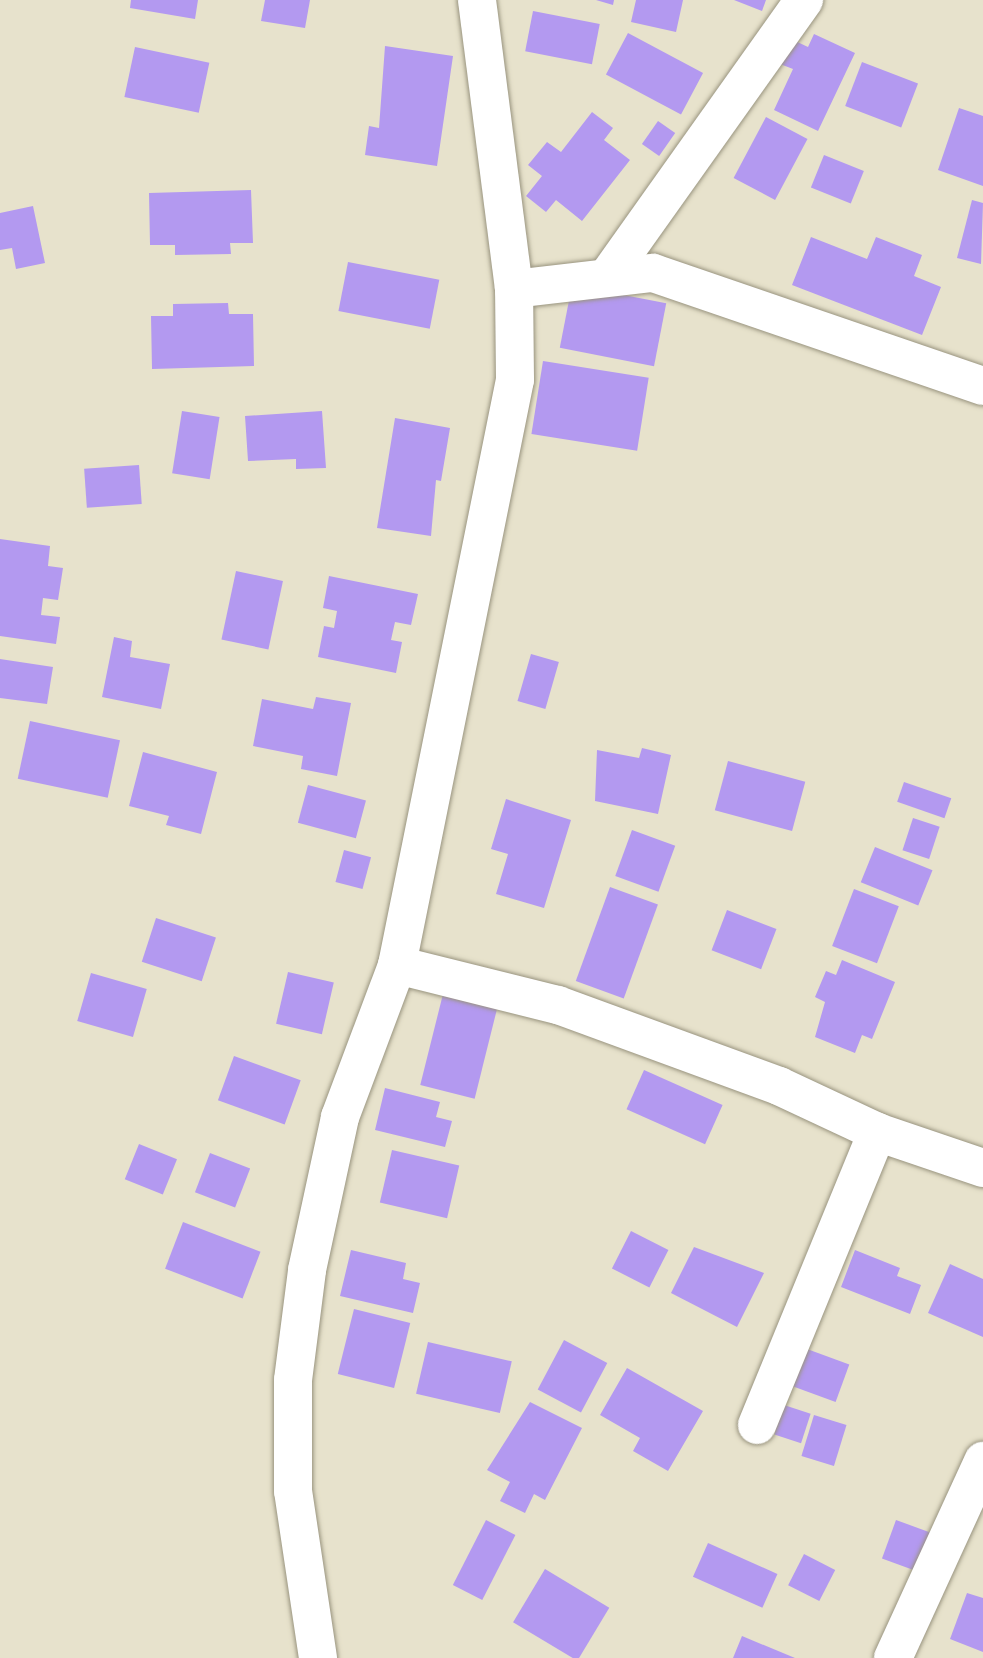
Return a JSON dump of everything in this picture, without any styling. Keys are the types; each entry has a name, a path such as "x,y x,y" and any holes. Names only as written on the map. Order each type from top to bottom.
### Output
{"street":[{"path":"318,1658 293,1491 293,1380 307,1270 340,1117 397,965 515,380 514,289 477,0"},
{"path":"610,273 804,0"},
{"path":"514,289 610,273 653,273 983,386"},
{"path":"397,965 558,1005 779,1086 877,1132 983,1168"},
{"path":"757,1425 877,1132"},
{"path":"892,1658 983,1461"}],"building":[{"path":"131,0 198,0 195,19 130,8"},
{"path":"265,0 310,0 305,28 261,21"},
{"path":"596,0 614,0 613,5"},
{"path":"636,0 683,0 676,32 631,22"},
{"path":"734,0 766,0 762,11"},
{"path":"533,11 600,24 592,64 525,51"},
{"path":"628,33 703,73 681,114 606,74"},
{"path":"814,34 855,53 818,131 774,110 793,69 780,64 791,39 808,47"},
{"path":"385,46 453,56 437,166 365,155 369,126 379,128"},
{"path":"135,47 209,63 199,113 124,97"},
{"path":"862,62 918,84 901,127 845,106"},
{"path":"959,108 983,116 983,186 938,170"},
{"path":"592,112 613,128 604,140 630,160 582,221 556,200 546,212 526,196 542,176 528,165 547,142 561,152"},
{"path":"766,117 807,139 775,200 734,178"},
{"path":"658,121 675,133 659,156 642,144"},
{"path":"824,155 864,171 851,204 811,187"},
{"path":"251,190 253,243 230,243 231,254 175,255 175,245 150,245 149,193"},
{"path":"972,200 983,203 981,264 957,258"},
{"path":"33,206 45,263 16,269 12,248 0,250 0,213"},
{"path":"811,237 867,259 876,237 922,255 914,276 941,287 922,335 792,285"},
{"path":"348,262 439,280 430,329 338,311"},
{"path":"572,285 666,303 654,366 560,348"},
{"path":"228,303 229,314 253,314 254,366 152,369 151,316 173,316 173,304"},
{"path":"543,361 649,378 637,451 531,434"},
{"path":"182,411 220,417 210,479 172,473"},
{"path":"322,411 326,468 296,469 296,459 248,461 245,416"},
{"path":"395,418 450,428 441,481 436,480 431,536 377,528"},
{"path":"139,465 142,504 87,508 84,469"},
{"path":"0,539 50,546 48,566 63,568 58,600 43,598 41,615 60,617 56,644 0,636"},
{"path":"236,571 283,581 268,649 221,639"},
{"path":"329,576 418,594 411,625 395,622 391,640 402,642 396,673 318,657 324,626 334,628 337,611 323,608"},
{"path":"114,637 132,641 130,657 170,664 161,709 102,697"},
{"path":"531,654 559,662 545,709 517,701"},
{"path":"0,659 53,667 47,704 0,698"},
{"path":"316,697 351,703 337,776 301,769 303,756 253,746 262,699 313,709"},
{"path":"30,721 120,740 108,798 18,779"},
{"path":"642,748 671,755 658,814 595,801 597,750 639,758"},
{"path":"143,752 217,772 201,834 166,825 169,816 129,806"},
{"path":"728,761 805,782 792,831 715,810"},
{"path":"904,782 951,798 944,818 897,802"},
{"path":"308,785 366,801 356,838 298,823"},
{"path":"506,799 571,820 544,908 496,894 508,854 491,849"},
{"path":"913,818 940,827 929,859 902,850"},
{"path":"632,830 675,846 658,892 615,876"},
{"path":"875,847 932,870 918,905 861,882"},
{"path":"344,850 371,857 363,889 335,882"},
{"path":"610,887 658,904 624,998 576,981"},
{"path":"854,889 899,906 877,963 832,946"},
{"path":"727,910 776,929 761,969 712,950"},
{"path":"156,918 216,937 202,981 142,962"},
{"path":"842,960 895,982 872,1039 862,1035 855,1053 815,1037 825,1002 815,997 826,971 836,975"},
{"path":"288,972 334,983 322,1034 276,1024"},
{"path":"91,973 147,989 133,1037 77,1021"},
{"path":"444,990 498,1004 475,1099 420,1085"},
{"path":"234,1056 301,1080 285,1124 218,1100"},
{"path":"644,1070 723,1105 705,1144 627,1109"},
{"path":"385,1088 440,1102 436,1117 452,1121 445,1147 375,1130"},
{"path":"139,1144 177,1159 163,1195 125,1179"},
{"path":"392,1150 459,1166 447,1218 380,1203"},
{"path":"210,1153 250,1168 235,1208 195,1192"},
{"path":"183,1222 260,1252 243,1298 165,1269"},
{"path":"631,1231 668,1250 649,1287 612,1268"},
{"path":"694,1247 764,1273 737,1327 671,1293"},
{"path":"351,1250 406,1263 403,1279 420,1283 413,1313 340,1296"},
{"path":"855,1250 900,1268 897,1276 921,1285 910,1314 841,1287"},
{"path":"950,1264 983,1279 983,1337 928,1313"},
{"path":"354,1309 410,1323 394,1388 338,1374"},
{"path":"564,1340 607,1363 581,1412 538,1389"},
{"path":"428,1342 512,1361 500,1413 416,1394"},
{"path":"807,1349 849,1364 836,1402 793,1387"},
{"path":"627,1368 703,1411 668,1471 633,1451 640,1438 600,1415"},
{"path":"530,1402 582,1428 545,1500 534,1494 525,1513 500,1501 510,1482 487,1470"},
{"path":"784,1405 811,1414 801,1443 774,1434"},
{"path":"814,1415 847,1425 834,1466 801,1456"},
{"path":"486,1520 515,1535 482,1600 453,1585"},
{"path":"896,1520 934,1534 920,1572 882,1559"},
{"path":"708,1543 777,1574 762,1608 693,1577"},
{"path":"804,1554 835,1570 819,1601 788,1585"},
{"path":"545,1569 609,1608 579,1658 573,1658 513,1622"},
{"path":"967,1593 983,1598 983,1652 950,1639"},
{"path":"742,1636 795,1658 733,1658"}]}
